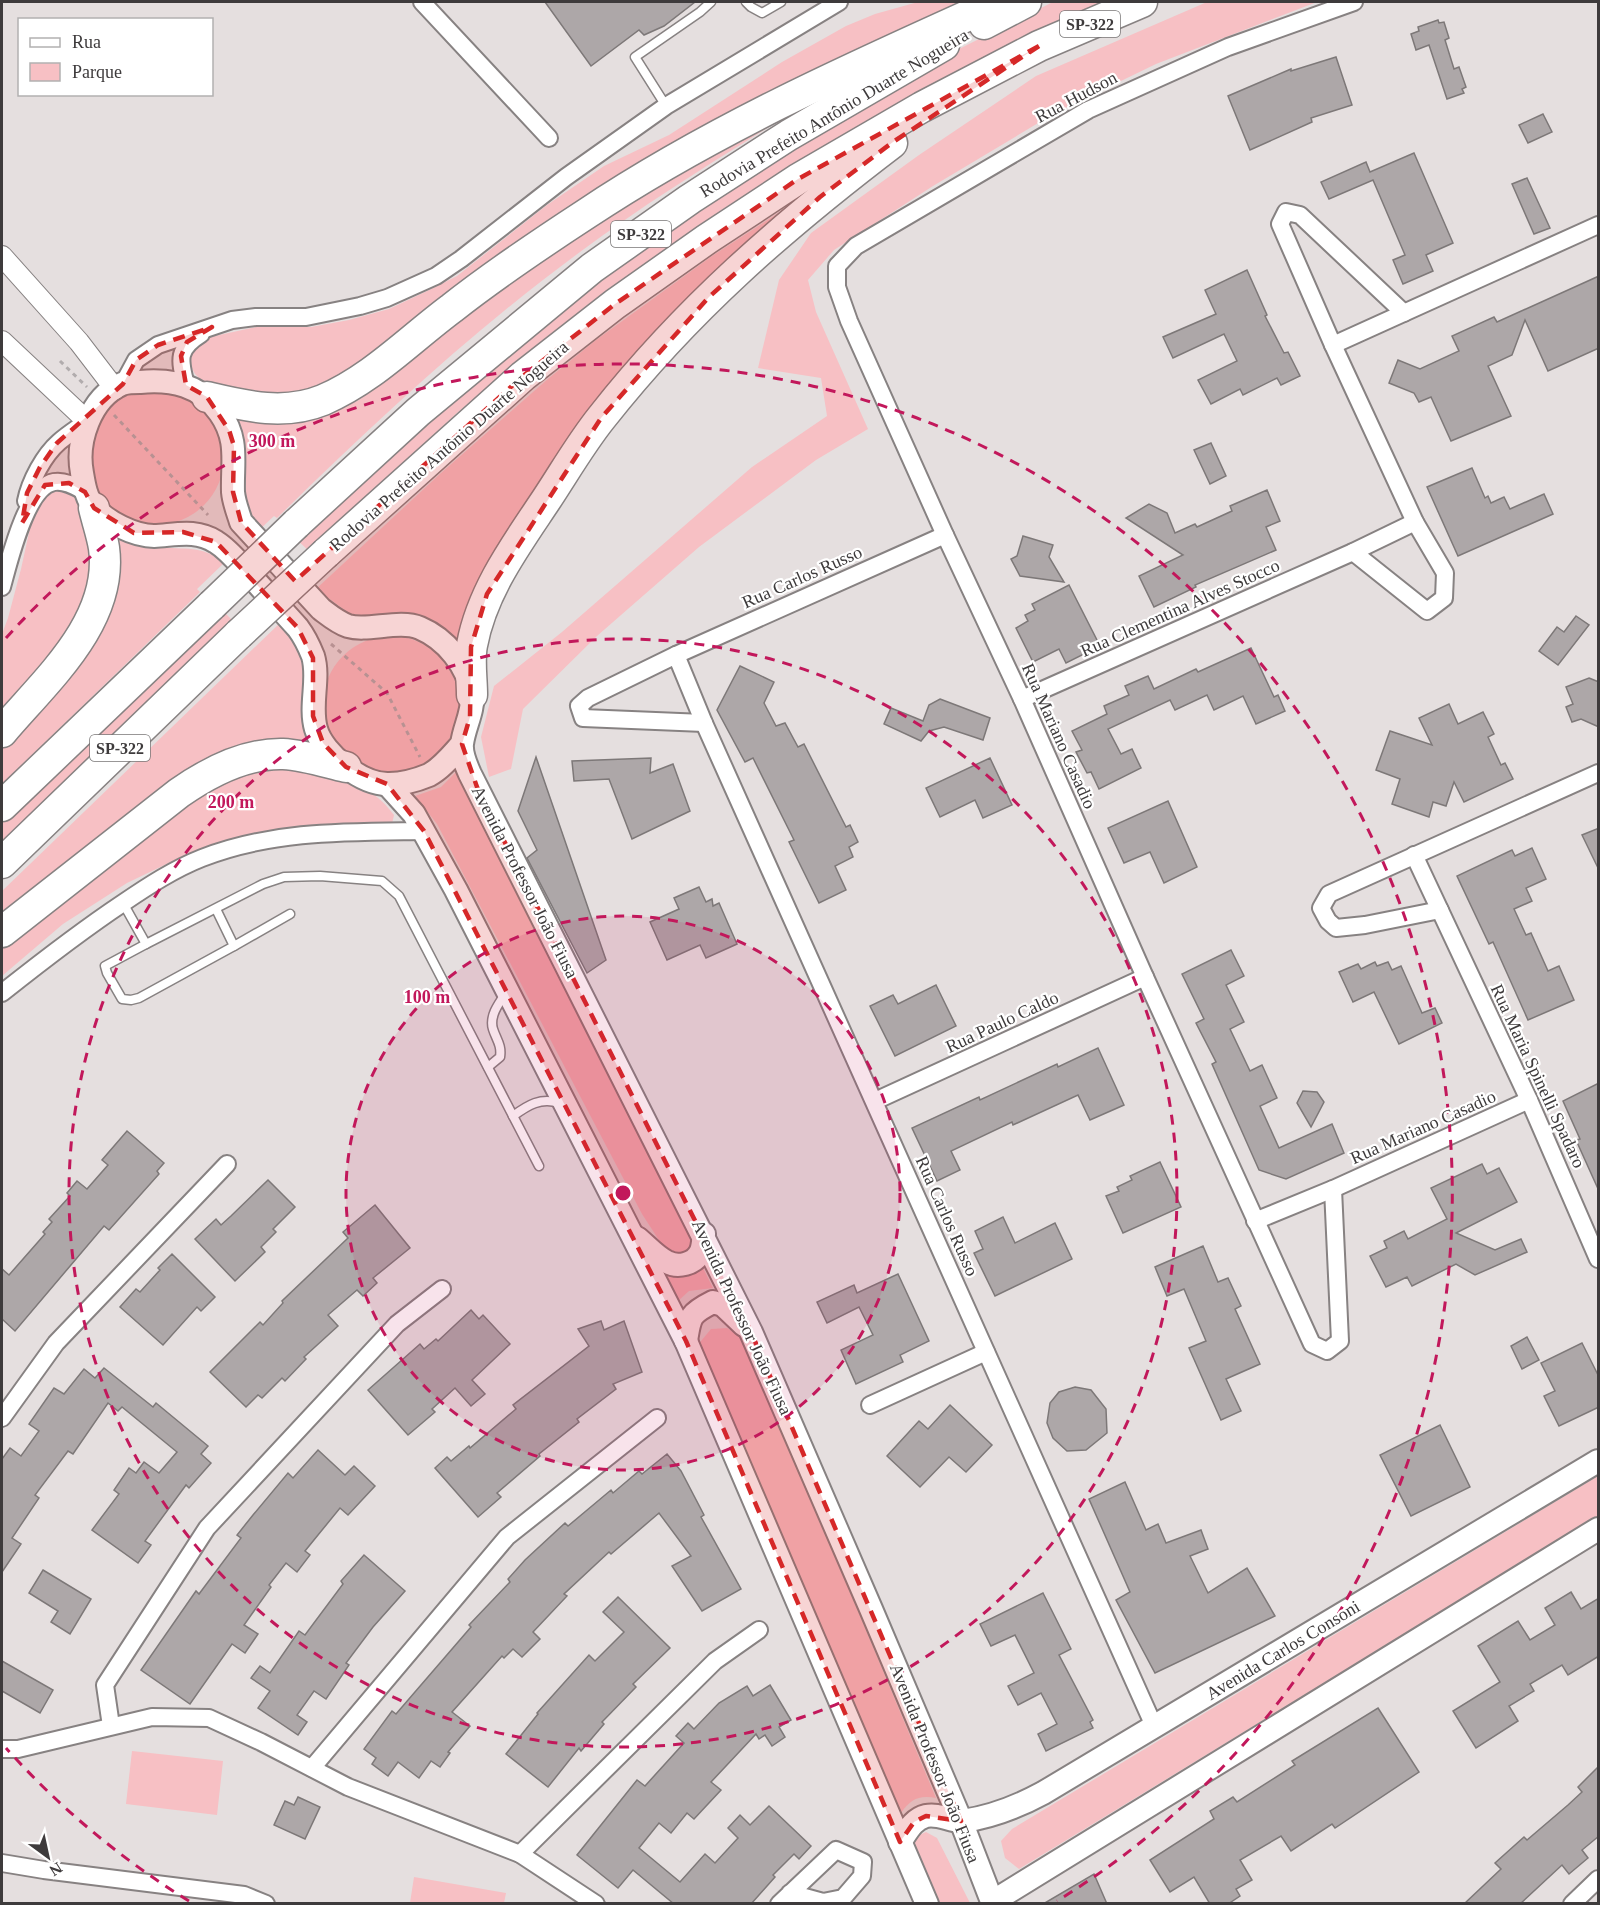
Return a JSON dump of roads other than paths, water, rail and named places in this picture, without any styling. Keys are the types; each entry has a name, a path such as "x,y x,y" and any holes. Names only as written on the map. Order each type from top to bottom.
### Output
{"highway":[{"path":"196,391 269,410 320,401 349,387 374,371 450,308 521,256 609,198 829,77 998,2"},
{"name":"Rodovia Prefeito Antônio Duarte Nogueira","path":"2,806 296,524 418,412 592,268 690,199 789,135 924,56 1026,2"},
{"name":"Rodovia Prefeito Antônio Duarte Nogueira","path":"2,863 326,553 523,376 615,304 698,245 798,179 922,107 1039,46 1142,2"},
{"path":"472,694 471,647 487,594 518,542 601,418 655,354 709,297 820,197 893,142 1039,46"},
{"path":"2,732 66,657 85,632 97,608 103,580 104,549 89,500"},
{"path":"2,932 205,775 260,756 281,754 307,757 346,767"}],"main road":[{"path":"166,380 196,391 220,413 229,430 234,446 233,492 241,522 321,609 335,620 350,627 400,625 419,627 448,647 462,666 472,694 470,717 462,744 441,767 429,775 387,784 366,778 346,767 333,756 317,731 313,716 313,658 305,639 298,627 216,542 183,532 152,536 134,533 117,525 89,500 80,464 80,446 87,421 101,401 119,386 166,380"},
{"name":"Avenida Professor João Fiusa","path":"462,744 465,762 477,787 752,1332 961,1821 993,1903"},
{"path":"387,784 408,807 424,831 686,1341 927,1904"},
{"path":"629,1231 667,1263 678,1265 688,1264 695,1259 701,1251 704,1234"},
{"path":"686,1341 690,1317 713,1302 723,1305 752,1332"},
{"name":"Avenida Carlos Consoni","path":"961,1821 1017,1807 1599,1461"},
{"path":"993,1903 1599,1529"},
{"path":"900,1842 914,1822 926,1816 938,1815 961,1821"}],"street":[{"path":"422,2 549,138"},
{"path":"2,256 119,386 136,360 158,345 232,320 329,314 369,304 415,287 461,259 566,177 666,106 839,2"},
{"name":"Rua Hudson","path":"837,266 856,246 1088,110 1228,47 1354,2"},
{"path":"1353,552 1427,611 1444,598 1445,573 1415,522 1333,345 1280,224 1286,212 1300,215 1404,313"},
{"path":"1333,345 1599,225"},
{"name":"Rua Mariano Casadio","path":"837,266 837,287 849,321 945,535 1022,699 1145,977 1312,1344 1327,1351 1340,1341 1333,1189"},
{"path":"196,391 181,356 187,342 212,327"},
{"path":"2,341 87,421 57,443 40,467 27,493 22,523"},
{"path":"2,587 22,523 35,495 45,485 56,481 69,483 89,500"},
{"name":"Rua Clementina Alves Stocco","path":"1022,699 1353,552 1415,522"},
{"name":"Rua Carlos Russo","path":"704,723 583,718 579,706 588,698 675,655 945,535"},
{"name":"Rua Carlos Russo","path":"675,655 1154,1726"},
{"path":"1440,910 1365,925 1336,928 1328,921 1321,908 1329,894 1599,773"},
{"path":"2,993 78,933 159,879 202,858 246,844 324,832 424,831"},
{"name":"Rua Maria Spinelli Spadaro","path":"1414,855 1529,1100 1599,1259"},
{"name":"Rua Paulo Caldo","path":"875,1101 1145,977"},
{"name":"Rua Mariano Casadio","path":"1255,1221 1333,1189 1529,1100"},
{"path":"2,1418 56,1343 227,1164"},
{"path":"111,1726 105,1685 207,1528 398,1324 442,1289"},
{"path":"870,1405 986,1352"},
{"path":"312,1768 507,1537 657,1418"},
{"path":"520,1854 715,1661 759,1630"},
{"path":"2,1749 18,1749 152,1717 209,1718 348,1786 520,1854 596,1904"},
{"path":"2,1863 203,1897 244,1894 266,1904"},
{"path":"1572,1904 1599,1879"}],"lane":[{"path":"666,106 635,57 711,2"},
{"path":"746,2 751,8 762,13 781,2"},
{"path":"290,914 140,998 122,999 106,973 105,966 263,884 285,878 320,876 382,881 399,896 539,1166"},
{"path":"123,903 146,944"},
{"path":"216,909 234,946"},
{"path":"488,1067 501,1057 502,1048 492,1026 494,1011 507,990"},
{"path":"513,1116 538,1101 552,1100 565,1104"}]}
